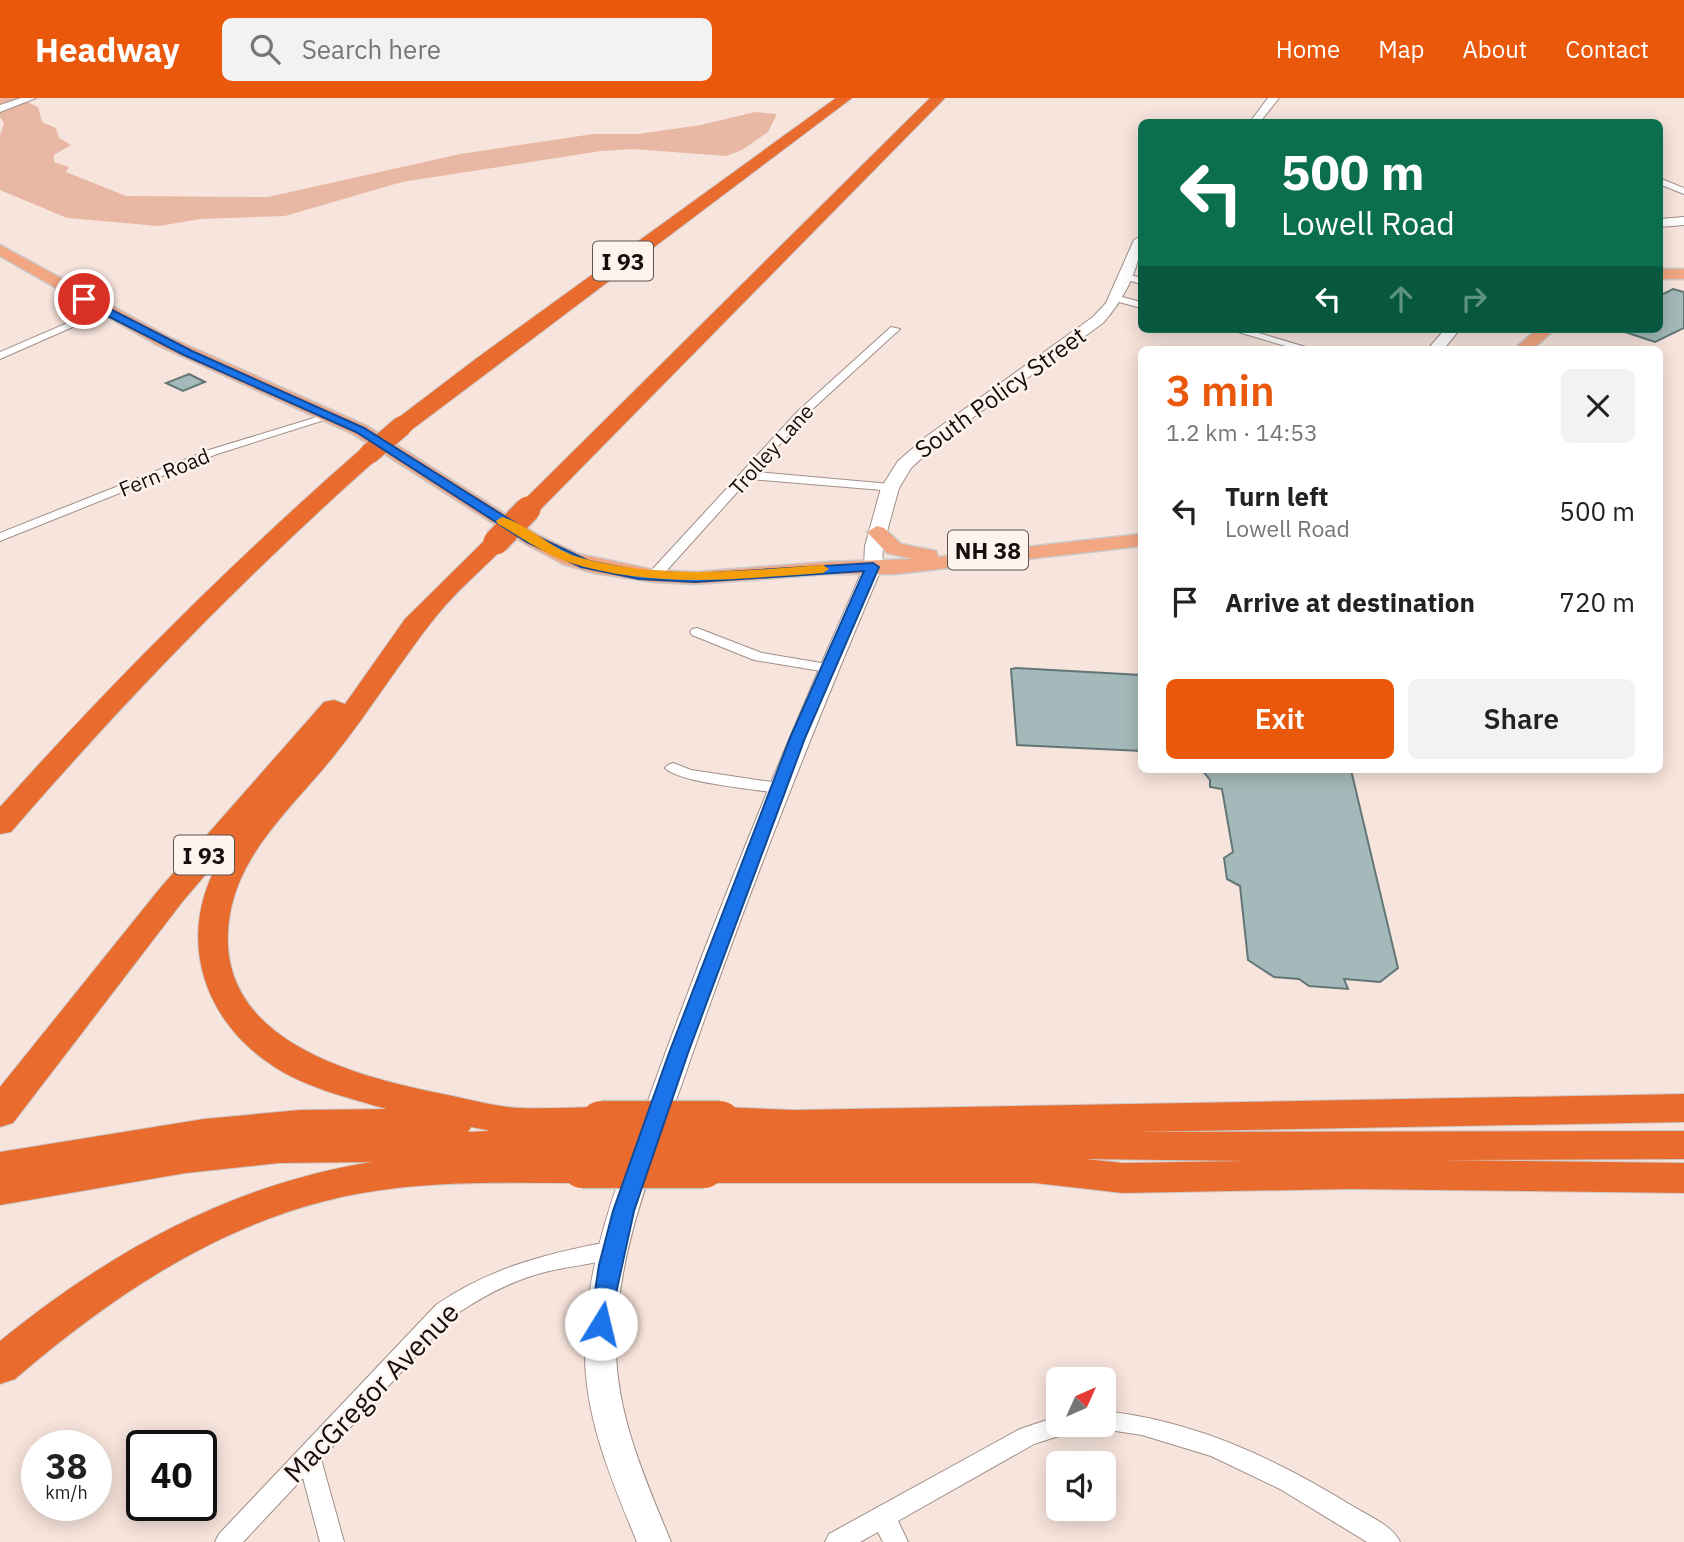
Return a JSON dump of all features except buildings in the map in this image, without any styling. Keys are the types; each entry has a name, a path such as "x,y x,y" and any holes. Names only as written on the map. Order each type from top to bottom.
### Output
{"highway":[{"path":"797,133 838,98"},
{"name":"I 93","path":"0,825 179,630 306,508 402,426 845,98"},
{"name":"I 93","path":"0,1113 118,960 230,824 337,705 495,542 938,98"},
{"path":"426,612 313,765 239,856 226,878 213,917 212,957 226,996 243,1020 284,1056 311,1071 402,1099 520,1122 592,1144"},
{"path":"712,1144 795,1124 1684,1108"},
{"path":"5,1174 177,1137 300,1124 520,1122"},
{"path":"5,1174 279,1149 592,1144 1031,1143 1166,1147 1684,1145"},
{"path":"0,1366 63,1313 118,1273 187,1235 257,1205 327,1185 592,1144 712,1144 1035,1168 1122,1178 1349,1174 1684,1178"},
{"path":"1035,1168 1166,1147"}],"main road":[{"name":"NH 38","path":"0,250 104,311 188,353 331,416 373,438 542,545 594,566 654,576 695,578 895,568 1138,540"},
{"path":"1663,274 1684,274"},
{"path":"1527,346 1542,333"},
{"path":"877,532 894,549 928,556"},
{"name":"NH 38","path":"873,567 928,556 1081,541 1105,543"}],"street":[{"path":"0,109 32,98"},
{"path":"1257,119 1274,98"},
{"path":"1663,183 1684,191"},
{"path":"1663,223 1684,221"},
{"name":"South Policy Street","path":"654,1542 622,1464 604,1398 601,1324 614,1250 624,1211 679,1053 775,799 827,668 873,567 877,532 890,488 915,454 1098,320 1127,285 1138,252"},
{"path":"1127,285 1138,300"},
{"path":"0,356 104,311"},
{"name":"Trolley Lane","path":"654,576 802,413 895,329"},
{"path":"1248,333 1296,346"},
{"name":"Fern Road","path":"0,537 213,452 331,416"},
{"path":"748,475 890,488"},
{"path":"697,632 758,657 827,668"},
{"path":"673,768 688,774 741,782 775,799"},
{"name":"MacGregor Avenue","path":"227,1542 426,1327 463,1297 516,1270 614,1250"},
{"path":"1116,1423 1173,1432 1258,1467 1319,1499 1388,1542"},
{"path":"837,1542 1028,1436 1046,1430"},
{"path":"308,1455 332,1542"},
{"path":"883,1517 897,1542"}],"shaded area":[{"path":"0,98 19,98 38,107 42,122 56,128 59,138 71,145 54,155 54,162 69,167 66,172 126,196 268,197 460,154 593,134 638,134 701,125 755,112 777,114 768,132 742,150 726,156 633,149 601,151 402,182 285,216 200,219 159,226 67,218 0,190 0,135 4,123 0,117"}],"slow traffic":[{"path":"502,521 570,559 639,575 695,578 823,569"}],"route":[{"path":"84,299 188,353 360,430 531,539 570,559 639,575 695,578 873,567 797,738 679,1053 624,1211 610,1265 601,1324"}]}
